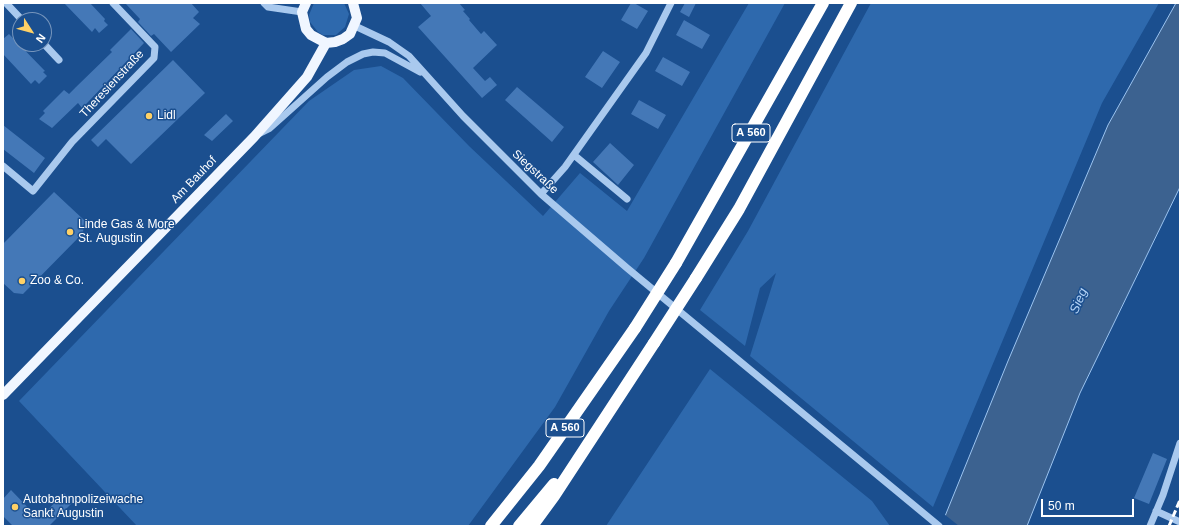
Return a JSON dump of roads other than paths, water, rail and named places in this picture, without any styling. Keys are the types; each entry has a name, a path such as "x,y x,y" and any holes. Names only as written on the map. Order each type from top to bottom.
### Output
{"highway":[{"name":"A 560","path":"491,526 539,466 635,328 676,263 823,3"},
{"name":"A 560","path":"519,526 605,417 696,278 738,209 851,3"},
{"path":"532,526 554,496 605,417"}],"main road":[{"path":"304,8 303,21 311,35 326,43 335,42 350,34 355,26 357,18 354,3"},
{"name":"Am Bauhof","path":"3,394 254,136 307,77 326,43"}],"street":[{"path":"6,3 14,12"},
{"name":"Theresienstraße","path":"3,166 33,191 72,142 154,58 154,47 113,3"},
{"path":"264,3 268,7 304,8"},
{"path":"541,194 574,154 646,53 671,3"},
{"name":"Siegstraße","path":"355,26 389,42 409,56 463,116 541,194 627,268 939,526"},
{"path":"52,52 60,60"},
{"path":"254,136 270,128 327,77 348,62 363,54 373,52 385,53 426,75"},
{"path":"574,154 627,199"},
{"path":"1150,526 1180,443"},
{"path":"1156,511 1180,522"}],"water":[{"name":"Sieg","path":"1176,3 1180,3 1180,187 1080,393 1027,526 941,526 1008,361 1108,125"}],"railway":[{"path":"1169,526 1180,500"}],"place":[{"name":"Lidl","path":"149,116"},
{"name":"Linde Gas & More St. Augustin","path":"70,232"},
{"name":"Zoo & Co.","path":"22,281"},
{"name":"Autobahnpolizeiwache Sankt Augustin","path":"15,507"}]}
